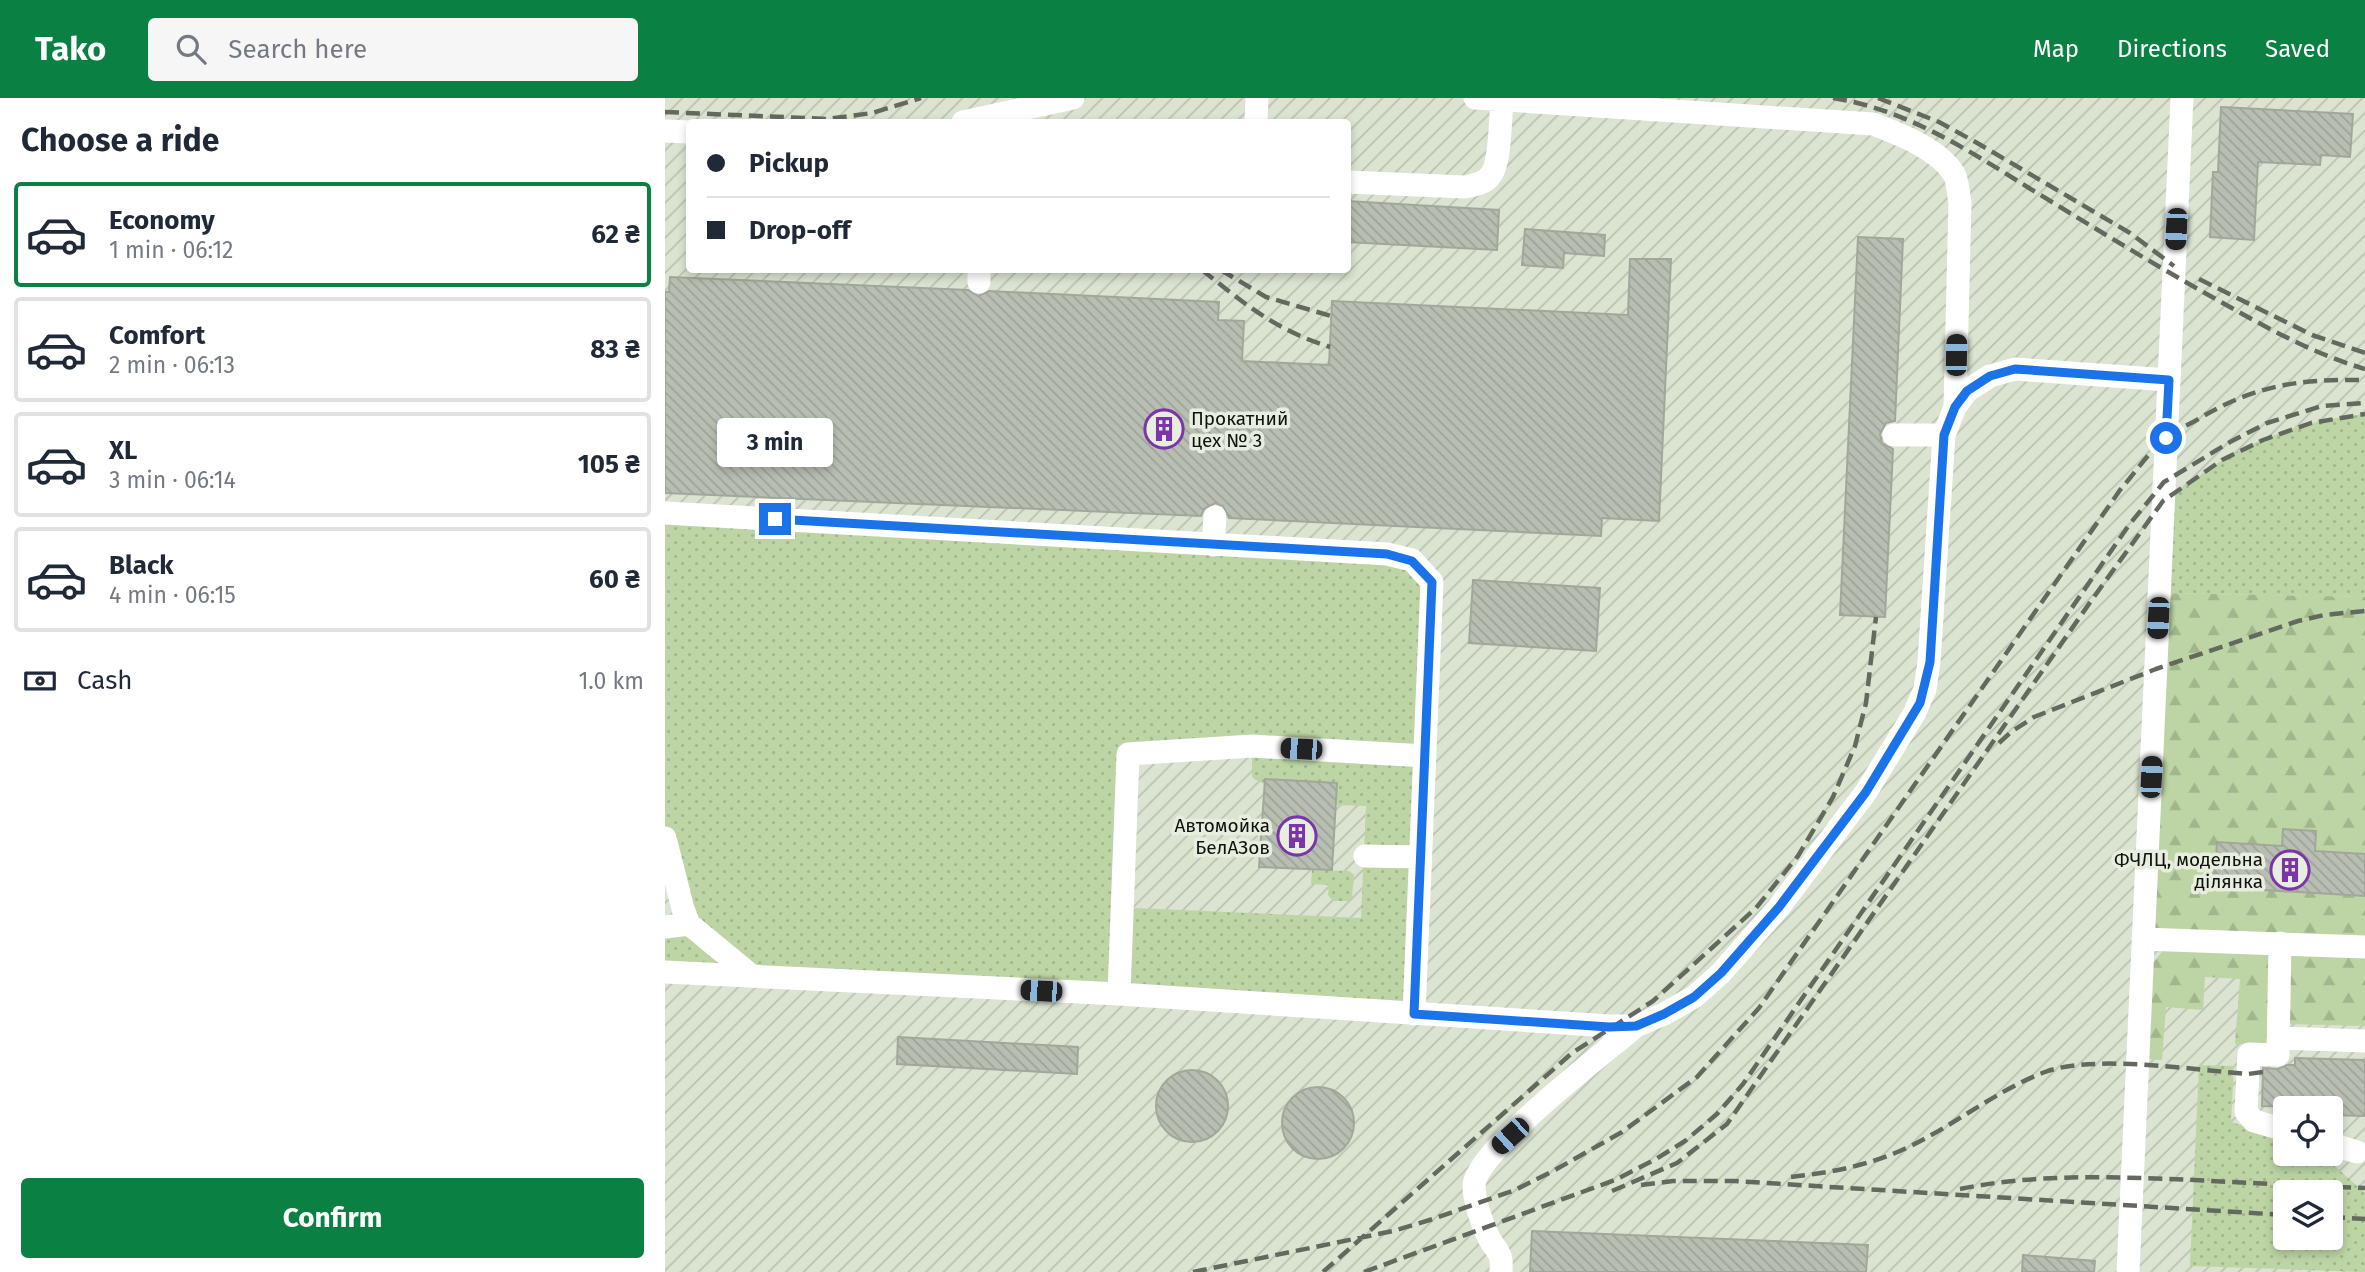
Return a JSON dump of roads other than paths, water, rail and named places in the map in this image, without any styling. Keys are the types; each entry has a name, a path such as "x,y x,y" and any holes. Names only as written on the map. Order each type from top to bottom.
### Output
{"lane":[{"path":"985,119 1073,98"},
{"path":"1256,119 1257,98"},
{"path":"1475,98 1874,124 1910,138 1935,155 1954,174 1960,202 1955,407"},
{"path":"2128,1272 2182,98"},
{"path":"1351,182 1465,187 1479,184 1491,176 1496,159 1502,100"},
{"path":"665,131 686,132"},
{"path":"1501,1272 1500,1256 1487,1235 1474,1183 1493,1151 1636,1026 1694,997 1721,973 1779,907 1866,792 1914,714 1925,689 1930,662 1944,435 1955,407 1967,391 1990,376 2015,369 2169,380"},
{"path":"1894,435 1944,435"},
{"path":"665,513 1387,554 1412,561 1432,582 1414,1014"},
{"path":"1213,545 1215,517"},
{"path":"1119,994 1128,754 1252,746 1425,756"},
{"path":"665,838 689,925 752,976"},
{"path":"1366,856 1420,857"},
{"path":"665,927 689,925"},
{"path":"2143,939 2365,947"},
{"path":"2273,1127 2254,1121 2246,1112 2249,1054 2278,1055 2280,943"},
{"path":"665,972 1119,994 1609,1027 1636,1026"},
{"path":"2278,1038 2365,1041"},
{"path":"2343,1148 2357,1152"}],"railway":[{"path":"665,112 828,119 872,113 921,98"},
{"path":"1833,98 1885,111 1935,133 2256,321 2309,348 2365,369"},
{"path":"1878,98 1939,122 1979,144 2130,233 2174,266"},
{"path":"1206,273 1277,324 1330,347"},
{"path":"1226,273 1266,297 1331,316"},
{"path":"2199,279 2312,335 2365,353"},
{"path":"1193,1272 1393,1231 1515,1190 1622,1132 1697,1077 1759,1008 2120,490 2154,449 2167,437 2216,409 2257,392 2297,383 2365,380"},
{"path":"1364,1272 1615,1180 1685,1141 1717,1114 1743,1084 2129,525 2164,482 2267,423 2322,406 2365,403"},
{"path":"1612,1191 1677,1163 1727,1124 2163,501 2222,460 2263,440 2311,423 2365,414"},
{"path":"1999,743 2034,717 2156,669 2298,621 2365,611"},
{"path":"1323,1272 1572,1053 1653,1001 1756,908 1798,856 1833,797 1855,746 1866,703 1876,617"},
{"path":"1791,1177 1844,1169 1895,1153 2026,1080 2065,1067 2116,1064 2248,1074 2263,1072"},
{"path":"1960,1189 2018,1180 2077,1177 2365,1188"},
{"path":"1641,1185 1673,1181 1734,1181 2273,1214"},
{"path":"2343,1218 2365,1219"}],"place":[{"name":"Прокатний цех № 3","path":"1164,429"},
{"name":"Автомойка БелАЗов","path":"1297,836"},
{"name":"ФЧЛЦ, модельна ділянка","path":"2290,870"}]}
